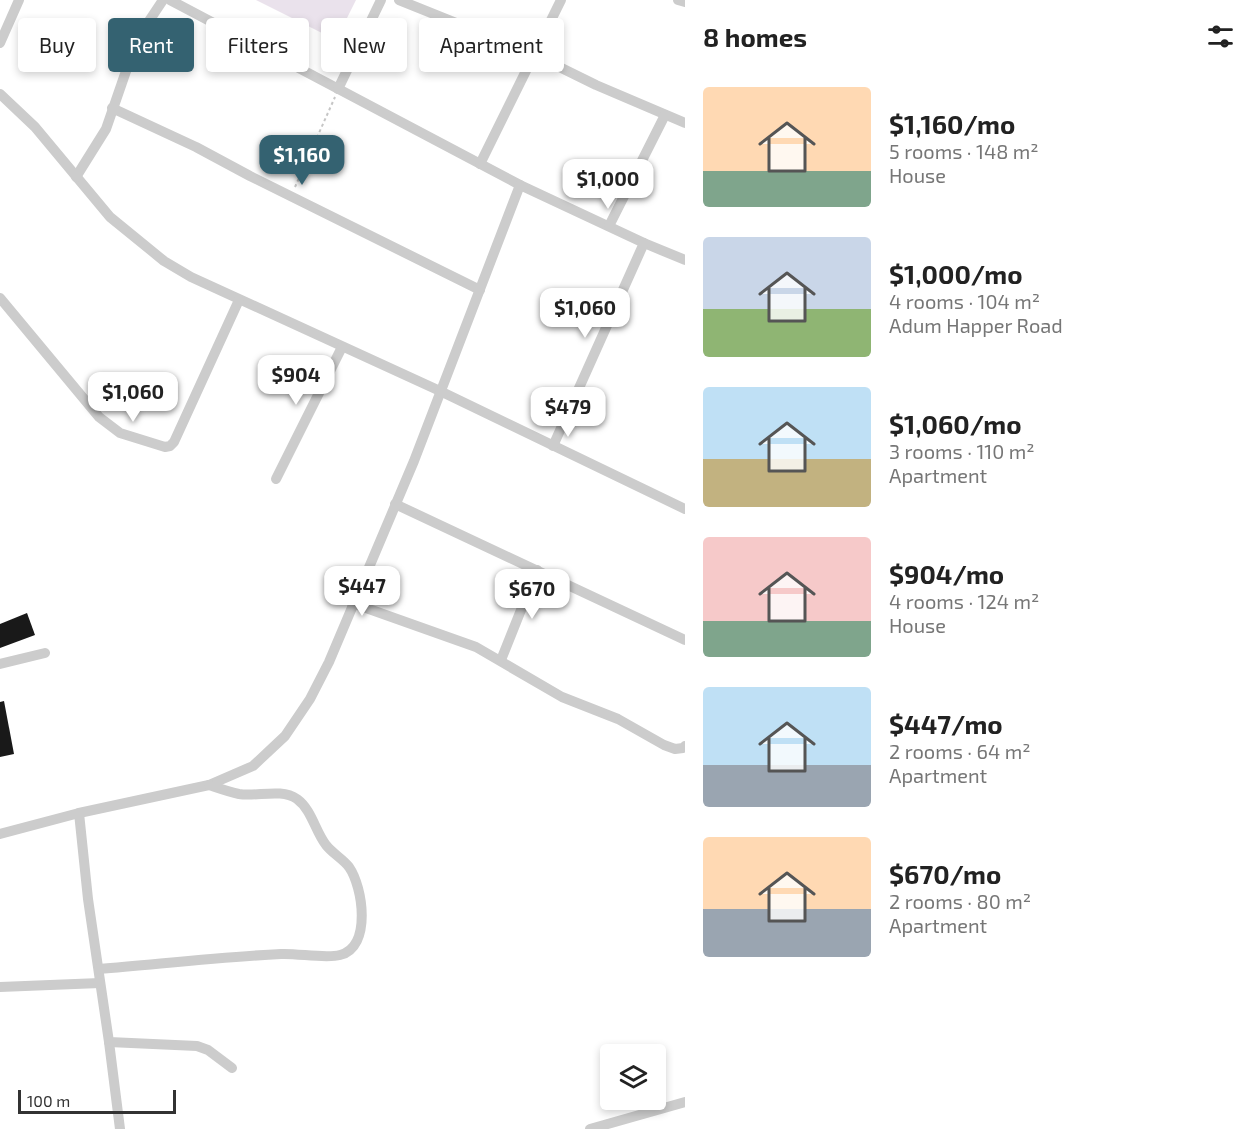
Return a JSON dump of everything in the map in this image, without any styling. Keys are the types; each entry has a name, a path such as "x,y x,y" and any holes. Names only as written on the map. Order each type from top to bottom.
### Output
{"street":[{"path":"0,43 19,0"},
{"path":"76,177 106,129 134,48 163,0"},
{"path":"170,0 520,185 685,260"},
{"path":"338,88 381,0"},
{"path":"399,0 444,18"},
{"path":"552,18 561,0"},
{"path":"678,0 685,2"},
{"path":"564,70 685,123"},
{"path":"480,164 524,72"},
{"path":"0,94 35,127 110,217 164,261 190,277 440,391 685,508"},
{"path":"112,108 196,147 480,290"},
{"path":"609,226 665,115"},
{"path":"0,834 79,813 208,785 253,766 285,736 310,699 324,671 396,504 520,185"},
{"path":"553,446 644,243"},
{"path":"0,298 99,417 120,433 165,447 174,442 238,300"},
{"path":"276,479 342,347"},
{"path":"396,504 685,640"},
{"path":"501,660 537,570"},
{"path":"352,603 448,636 501,660 562,697 618,719 664,745 675,749 685,746"},
{"path":"0,664 45,653"},
{"path":"99,969 282,954 339,956 351,950 359,936 362,919 358,884 348,866 325,845 306,809 297,799 284,793 237,794 208,785"},
{"path":"79,813 88,899 120,1129"},
{"path":"0,987 100,983"},
{"path":"109,1042 197,1046 208,1050 232,1068"},
{"path":"590,1129 685,1102"}],"path":[{"path":"291,196 338,88"}],"shaded area":[{"path":"256,0 356,0 347,18 321,18 321,32 309,26 309,18 292,18"}],"building":[{"path":"27,613 35,635 0,648 0,624"},
{"path":"4,701 14,754 0,757 0,702"}]}
